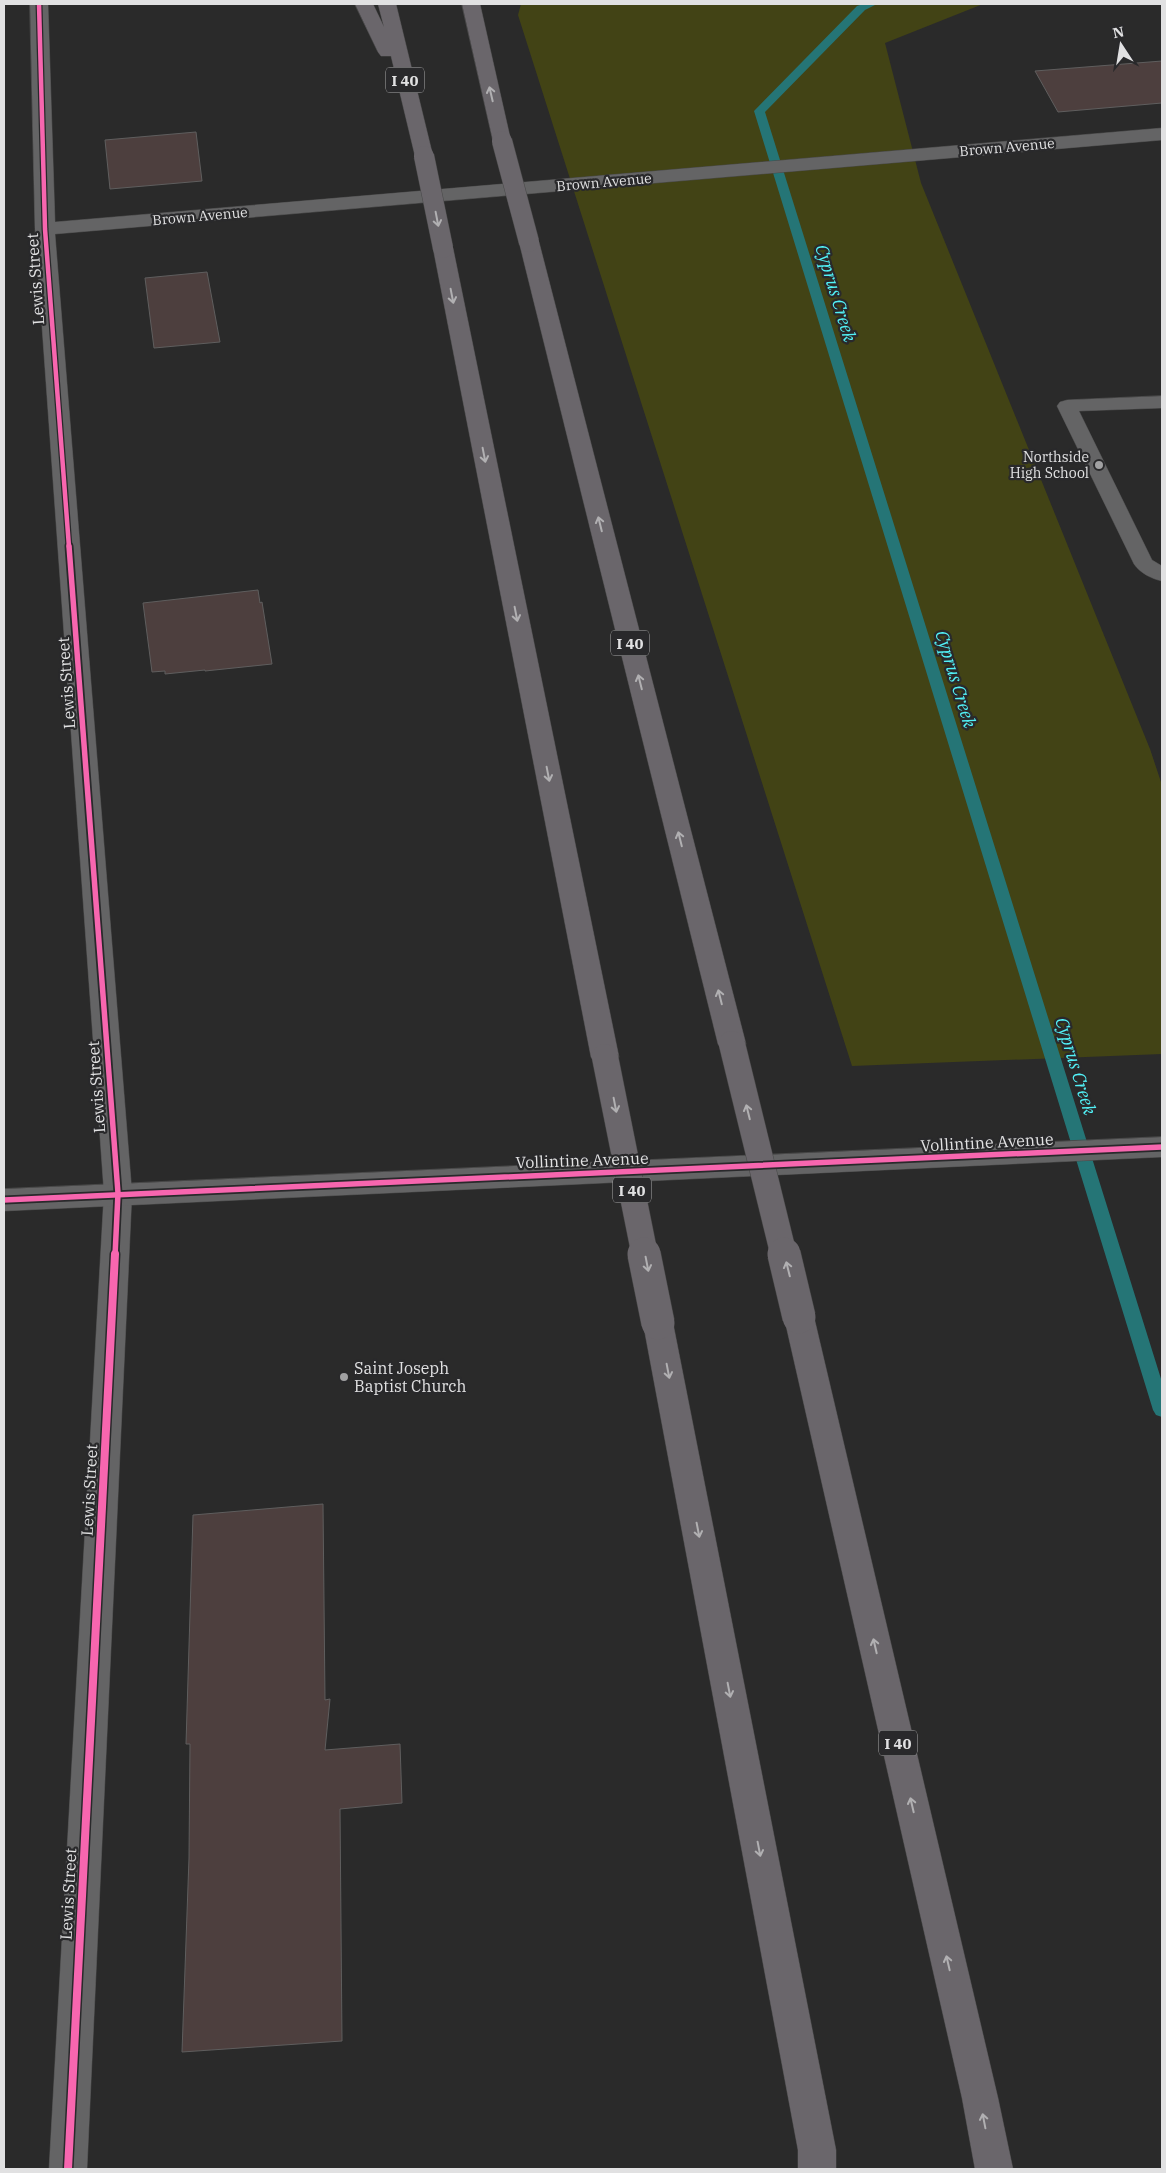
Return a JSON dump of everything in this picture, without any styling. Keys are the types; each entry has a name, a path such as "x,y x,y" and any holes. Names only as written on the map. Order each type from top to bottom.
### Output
{"highway":[{"path":"364,4 410,100"},
{"name":"I 40","path":"387,4 424,156 443,248 658,1323 816,2150 817,2169"},
{"name":"I 40","path":"471,4 502,142 732,1044 799,1317 975,2079 994,2169"}],"street":[{"name":"Lewis Street","path":"39,4 45,229 118,1193 68,2169"},
{"name":"Brown Avenue","path":"45,229 1162,134"},
{"name":"Vollintine Avenue","path":"4,1200 118,1193 1162,1147"}],"lane":[{"path":"1162,402 1067,406 1144,564 1162,575"}],"shaded area":[{"path":"521,4 983,4 885,43 921,183 1150,749 1162,785 1162,1054 852,1066 518,15"}],"building":[{"path":"1162,61 1162,103 1058,112 1035,71"},
{"path":"196,132 202,181 110,189 105,140"},
{"path":"207,272 220,342 154,348 145,278"},
{"path":"258,590 260,603 262,602 272,664 165,674 165,671 152,672 143,603"},
{"path":"323,1504 325,1700 330,1699 325,1750 400,1744 402,1803 340,1809 342,2041 182,2052 189,1858 190,1744 186,1744 193,1515"}],"waterway":[{"name":"Cyprus Creek","path":"872,4 861,8 759,111 1162,1410"}],"cycle path":[{"path":"39,4 45,229 118,1193 68,2169"},
{"path":"4,1200 1162,1147"}],"place":[{"name":"Northside High School","path":"1099,465"},
{"name":"Saint Joseph Baptist Church","path":"344,1377"}]}
